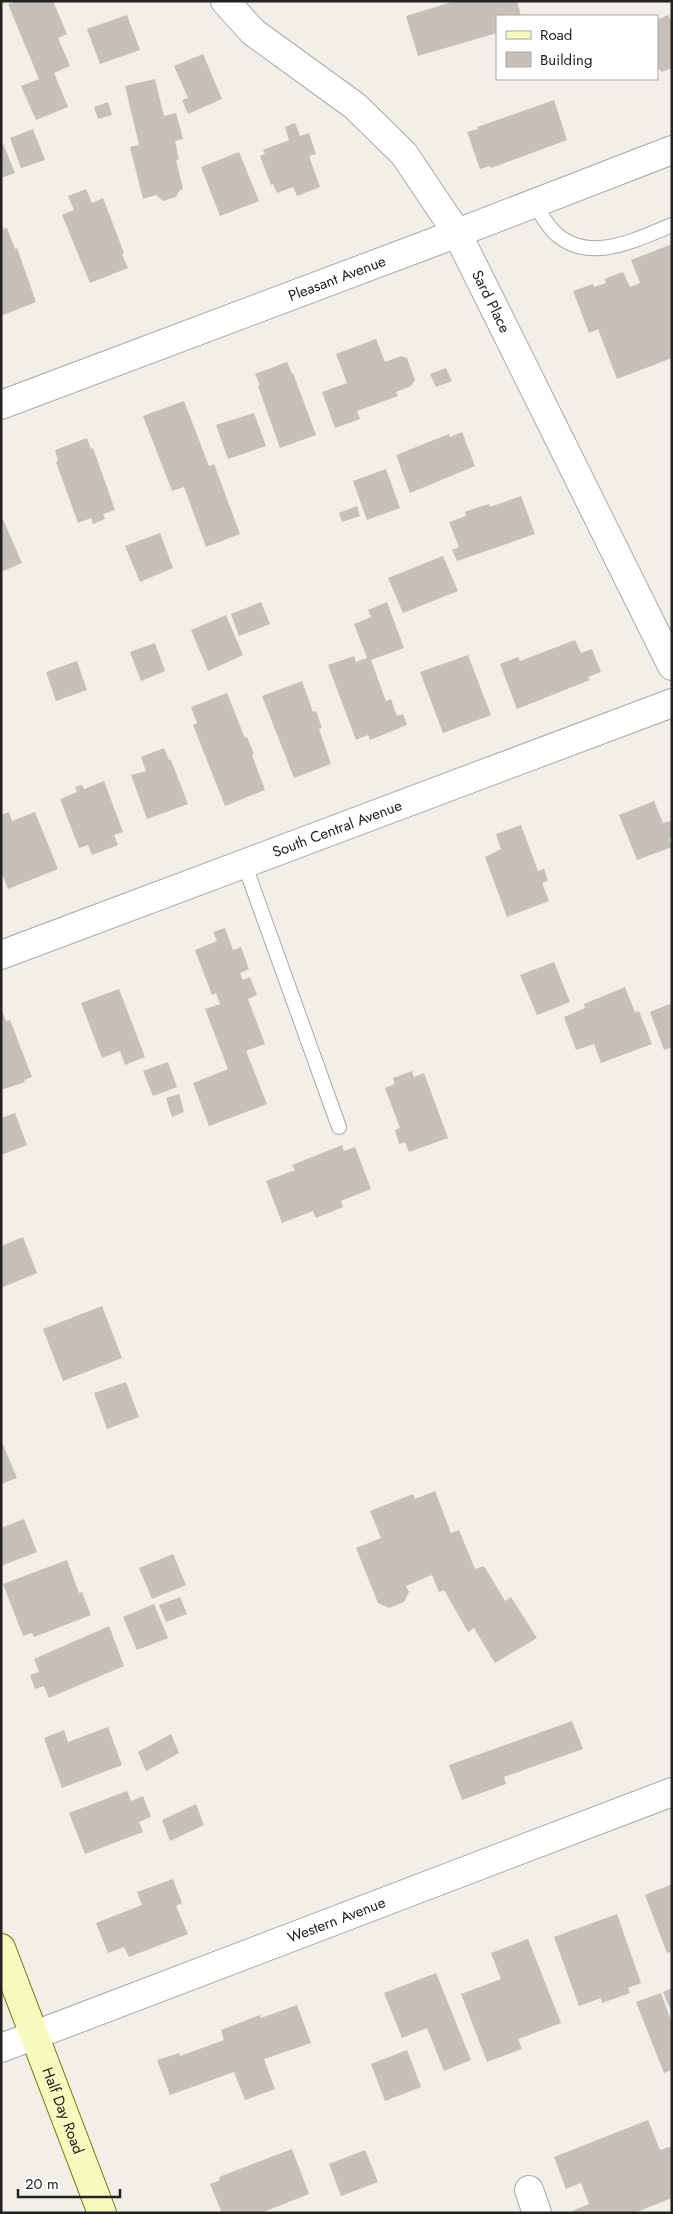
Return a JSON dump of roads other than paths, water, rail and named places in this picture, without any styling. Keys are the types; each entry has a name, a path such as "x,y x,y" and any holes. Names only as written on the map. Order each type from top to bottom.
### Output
{"main road":[{"name":"Half Day Road","path":"1,1948 102,2213"}],"street":[{"name":"Sard Place","path":"225,1 253,32 355,106 404,154 457,233 672,666"},
{"name":"Pleasant Avenue","path":"1,405 672,150"},
{"name":"South Central Avenue","path":"1,955 672,703"},
{"name":"Western Avenue","path":"1,2048 672,1792"}],"lane":[{"path":"534,203 554,232 574,245 599,250 629,243 672,225"},
{"path":"244,863 339,1127"}]}
